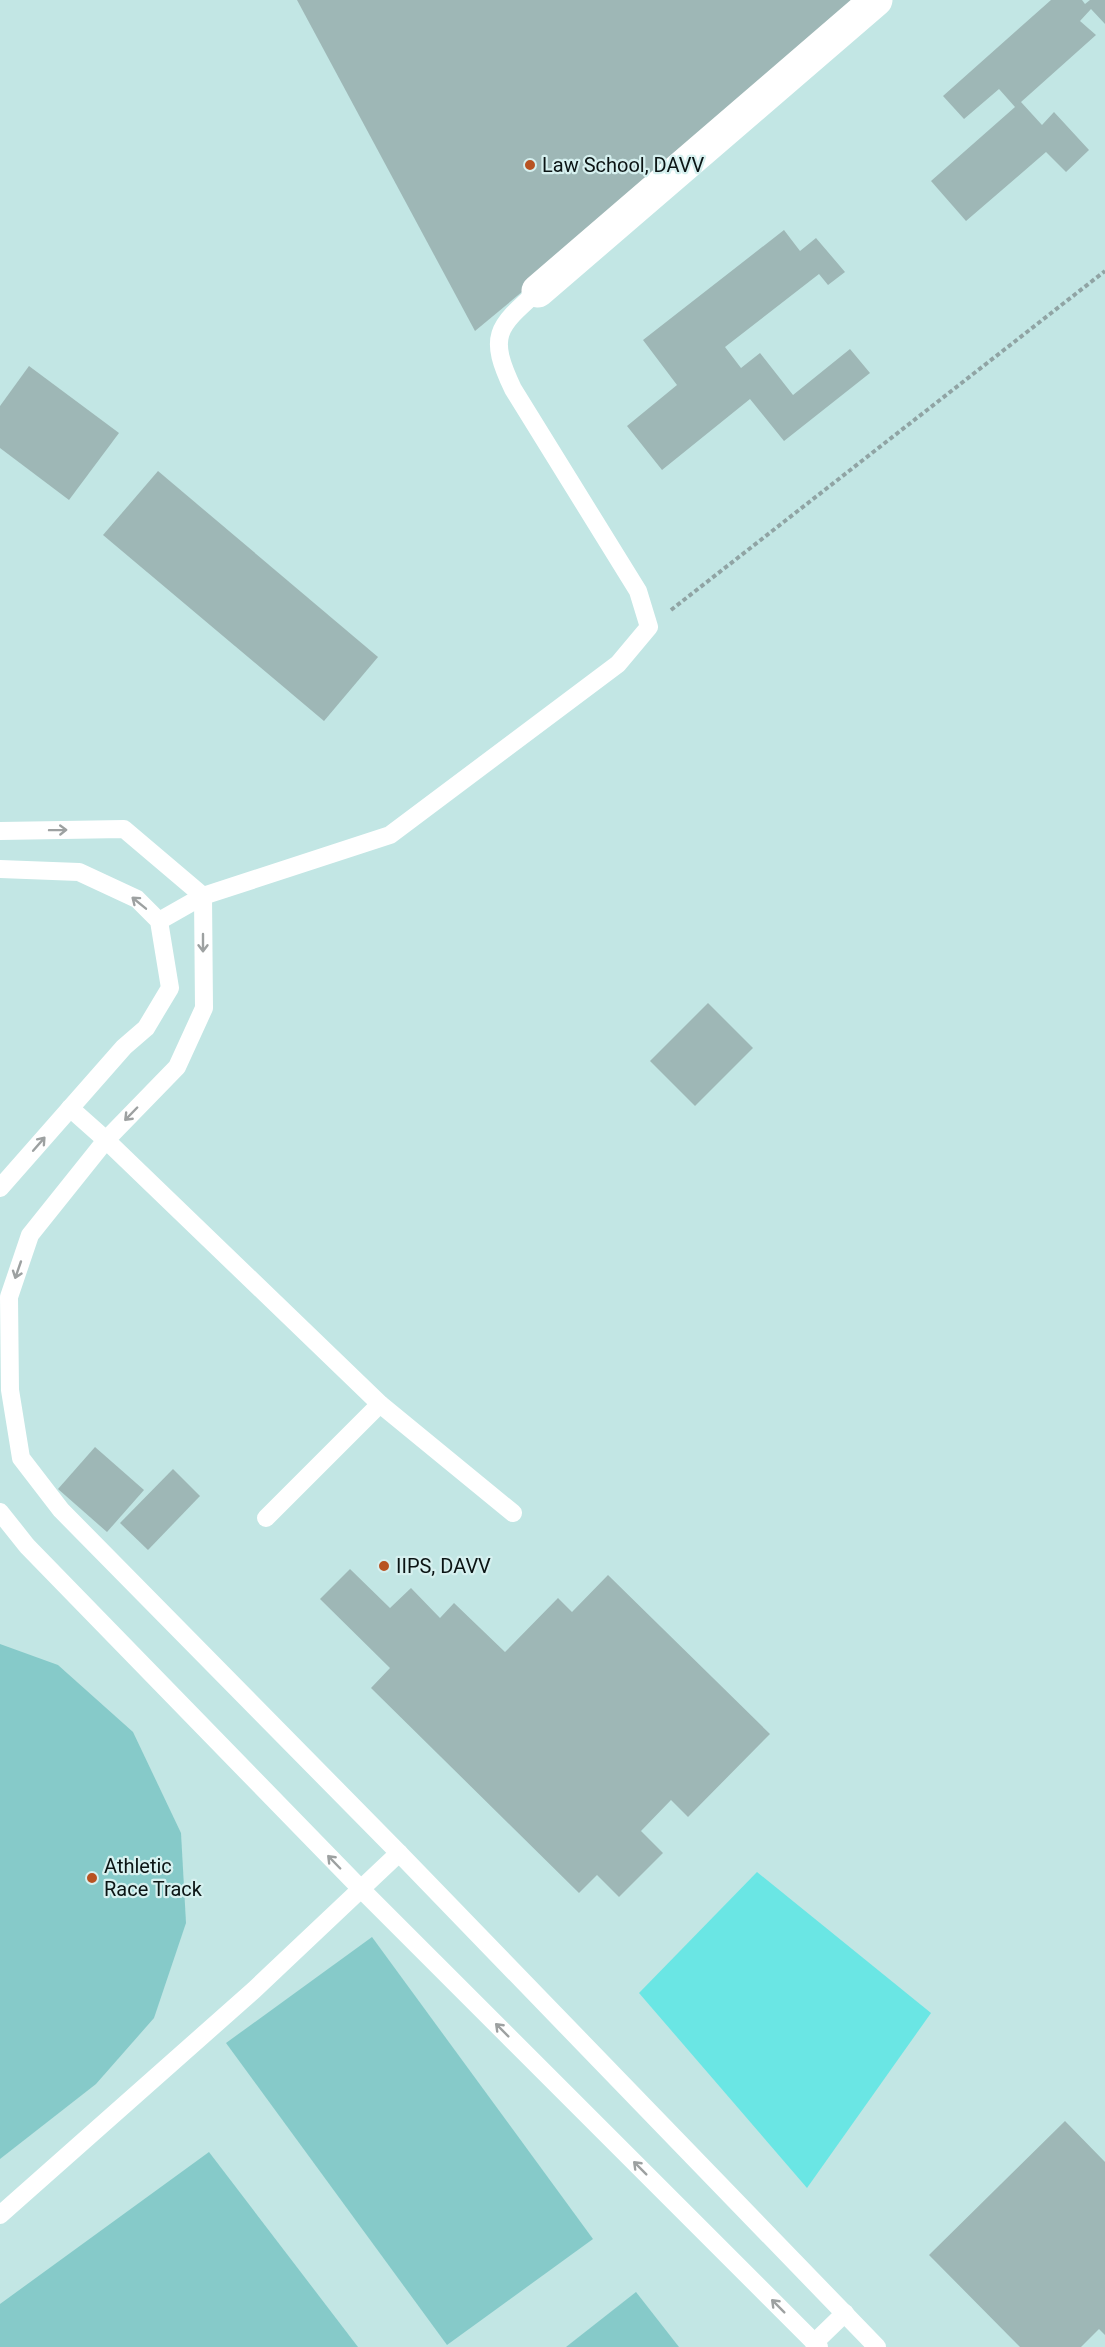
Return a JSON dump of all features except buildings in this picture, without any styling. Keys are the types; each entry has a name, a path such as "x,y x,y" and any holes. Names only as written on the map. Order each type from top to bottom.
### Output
{"street":[{"path":"538,291 876,0"}],"lane":[{"path":"159,921 203,896 390,835 618,664 649,627 638,591 513,389 501,362 498,337 512,314 538,291"},
{"path":"0,831 124,829 203,896 204,1008 177,1067 106,1140 30,1235 9,1297 10,1390 21,1458 61,1510 399,1853 877,2347"},
{"path":"0,869 79,872 137,899 159,921 170,988 146,1028 124,1047 0,1188"},
{"path":"70,1108 380,1404 513,1513"},
{"path":"266,1518 380,1404"},
{"path":"0,1512 27,1546 361,1889 817,2345 845,2313"},
{"path":"0,2215 254,1990 399,1853"}],"path":[{"path":"649,627 1105,271"}],"shaded area":[{"path":"0,0 1105,0 1105,2347 0,2347"},
{"name":"Athletic Race Track","path":"0,1644 58,1665 133,1732 181,1833 186,1923 154,2018 96,2084 0,2159"},
{"path":"757,1872 931,2013 807,2188 639,1993"},
{"path":"372,1937 593,2239 447,2345 226,2043"},
{"path":"209,2152 358,2347 0,2347 0,2304"},
{"path":"636,2292 679,2347 566,2347"}],"place":[{"name":"Law School, DAVV","path":"530,165"},
{"name":"IIPS, DAVV","path":"384,1566"},
{"name":"Athletic Race Track","path":"92,1878"}]}
